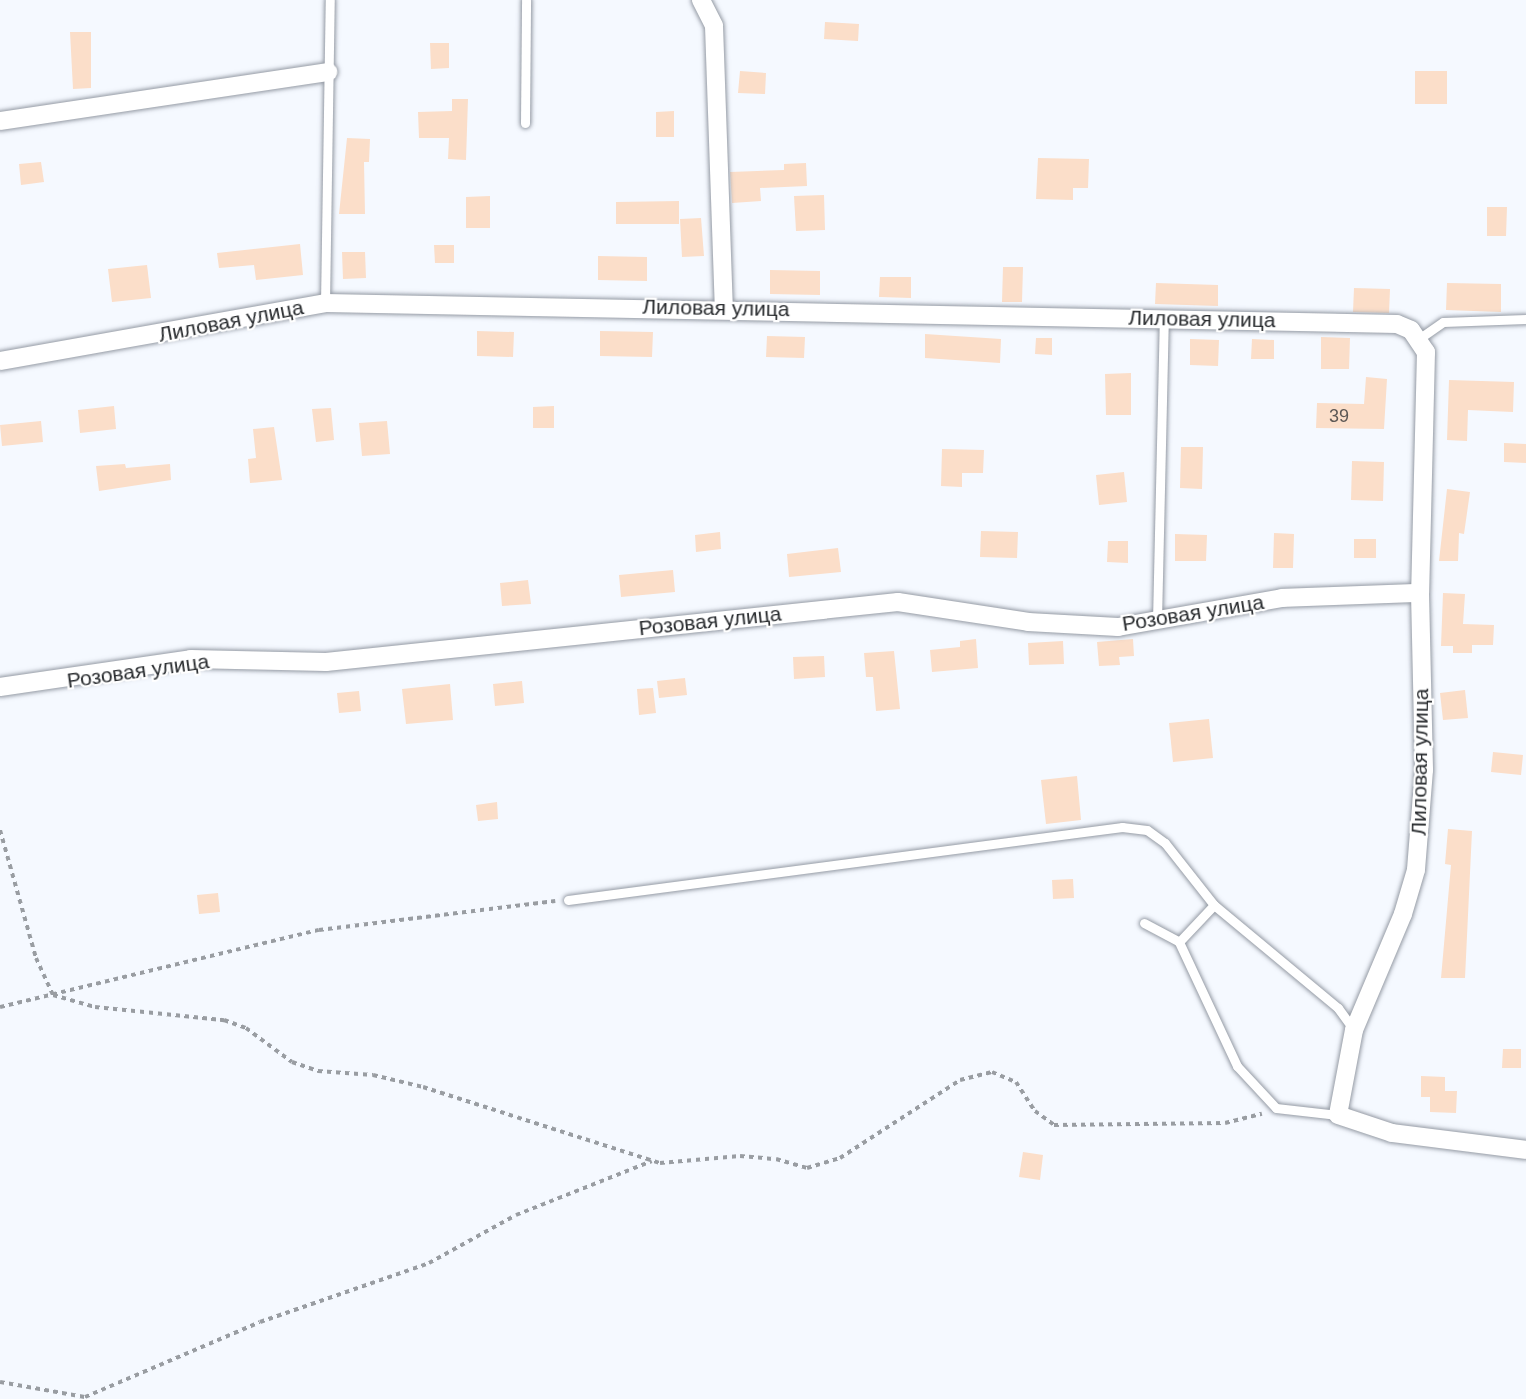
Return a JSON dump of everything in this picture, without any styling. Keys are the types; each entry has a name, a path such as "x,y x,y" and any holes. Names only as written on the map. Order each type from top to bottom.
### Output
{"street":[{"path":"701,0 714,26 724,309"},
{"path":"0,121 328,72"},
{"name":"Лиловая улица","path":"0,361 325,303 724,309 1397,324 1420,338 1426,352 1420,593 1424,770 1416,870 1403,914 1354,1030 1338,1115"},
{"name":"Розовая улица","path":"0,687 191,659 326,662 898,602 1028,622 1118,627 1282,598 1420,593"},
{"path":"1338,1115 1392,1133 1526,1150"}],"lane":[{"path":"325,303 330,0"},
{"path":"525,123 526,0"},
{"path":"1157,621 1164,319"},
{"path":"1420,338 1443,322 1526,319"},
{"path":"568,900 1122,827 1147,830 1165,843 1214,905 1338,1008 1354,1030"},
{"path":"1179,942 1214,905"},
{"path":"1144,923 1179,942 1237,1065 1276,1108 1338,1115"}],"path":[{"path":"0,830 36,958 53,994 95,1007 224,1020 246,1028 292,1062 318,1071 373,1075 423,1087 653,1161"},
{"path":"0,1007 319,930 568,900"},
{"path":"0,1382 85,1397 260,1322 429,1263 516,1215 653,1161 741,1156 776,1159 807,1168 840,1158 960,1080 992,1072 1016,1082 1035,1111 1054,1125 1244,1122 1276,1108"}],"building":[{"path":"825,22 859,24 858,41 824,39"},
{"path":"70,32 91,32 91,88 73,89"},
{"path":"430,43 449,43 449,68 431,69"},
{"path":"740,71 766,73 765,94 738,93"},
{"path":"1415,71 1447,71 1447,104 1415,104"},
{"path":"452,99 468,99 466,160 448,159 449,138 419,138 418,112 452,111"},
{"path":"674,111 674,137 656,137 656,112"},
{"path":"347,138 370,139 369,162 364,162 365,214 339,214"},
{"path":"1038,158 1089,159 1088,188 1073,188 1073,200 1036,199"},
{"path":"41,162 44,182 21,185 19,164"},
{"path":"806,163 807,186 760,188 761,201 732,203 730,172 784,170 784,164"},
{"path":"824,195 825,230 796,231 794,196"},
{"path":"490,196 490,228 466,228 466,197"},
{"path":"679,201 679,224 616,224 616,202"},
{"path":"1487,207 1507,207 1506,236 1487,236"},
{"path":"701,218 704,256 682,257 680,219"},
{"path":"300,244 303,275 256,280 254,265 219,268 217,253"},
{"path":"434,245 454,245 454,263 435,263"},
{"path":"342,252 365,252 366,278 343,279"},
{"path":"598,256 647,257 647,281 598,280"},
{"path":"147,265 151,298 112,302 108,269"},
{"path":"1003,267 1023,267 1022,302 1002,302"},
{"path":"770,270 820,271 820,295 770,294"},
{"path":"880,277 911,277 911,298 879,297"},
{"path":"1156,283 1218,285 1218,306 1155,304"},
{"path":"1447,283 1501,284 1501,312 1446,310"},
{"path":"1354,288 1390,289 1389,313 1353,312"},
{"path":"477,331 514,332 513,357 477,356"},
{"path":"600,331 653,332 652,357 600,356"},
{"path":"925,334 1001,339 1000,363 925,358"},
{"path":"767,336 805,337 804,358 766,357"},
{"path":"1321,337 1350,338 1349,369 1321,369"},
{"path":"1036,338 1052,338 1052,355 1035,354"},
{"path":"1190,339 1219,340 1218,366 1190,365"},
{"path":"1252,339 1274,340 1274,359 1251,359"},
{"path":"1131,373 1131,415 1106,415 1105,374"},
{"path":"1366,377 1387,379 1384,429 1316,428 1317,403 1364,404"},
{"path":"1449,380 1514,382 1513,412 1468,410 1467,441 1447,440"},
{"path":"114,406 116,429 80,433 78,410"},
{"path":"554,406 554,428 533,428 533,407"},
{"path":"331,408 334,440 316,442 312,409"},
{"path":"41,421 43,442 2,446 0,425"},
{"path":"387,421 390,454 362,456 359,423"},
{"path":"274,427 282,480 250,483 248,459 256,458 253,429"},
{"path":"1504,443 1526,444 1526,463 1504,462"},
{"path":"1181,447 1203,447 1202,489 1180,488"},
{"path":"942,449 984,450 983,473 962,473 962,487 941,486"},
{"path":"1352,461 1384,462 1383,501 1351,500"},
{"path":"125,464 126,468 170,464 171,480 99,491 96,466"},
{"path":"1124,472 1127,502 1099,505 1096,475"},
{"path":"1447,489 1470,492 1464,534 1459,533 1458,561 1439,561"},
{"path":"981,531 1018,532 1017,558 980,557"},
{"path":"720,532 721,549 696,552 695,535"},
{"path":"1274,533 1294,534 1293,568 1273,568"},
{"path":"1175,534 1207,535 1206,561 1175,561"},
{"path":"1354,539 1376,539 1376,558 1354,558"},
{"path":"1108,541 1128,541 1128,563 1107,562"},
{"path":"838,548 841,572 789,577 787,554"},
{"path":"673,570 675,592 621,597 619,575"},
{"path":"528,580 531,604 502,606 500,583"},
{"path":"1443,593 1465,594 1463,624 1494,625 1493,645 1472,645 1472,653 1453,653 1453,646 1441,646"},
{"path":"976,639 978,668 932,672 930,650 960,647 960,641"},
{"path":"1133,639 1134,656 1119,657 1120,665 1099,666 1097,642"},
{"path":"1063,641 1064,664 1029,665 1028,643"},
{"path":"894,651 900,709 876,711 873,677 866,677 864,653"},
{"path":"824,656 825,677 794,679 793,657"},
{"path":"685,678 687,695 659,698 657,681"},
{"path":"522,681 524,703 495,706 493,684"},
{"path":"450,684 453,720 406,724 402,689"},
{"path":"653,688 656,713 639,715 637,689"},
{"path":"1465,690 1468,718 1443,720 1440,693"},
{"path":"359,691 361,711 339,713 337,693"},
{"path":"1209,719 1213,758 1173,762 1169,723"},
{"path":"1493,752 1523,755 1521,775 1491,772"},
{"path":"1077,776 1081,820 1046,824 1041,780"},
{"path":"497,802 498,819 478,821 476,805"},
{"path":"1448,829 1472,831 1465,978 1441,978 1451,865 1445,864"},
{"path":"1073,879 1074,898 1053,899 1052,880"},
{"path":"218,893 220,912 199,914 197,895"},
{"path":"1503,1049 1521,1049 1521,1068 1502,1068"},
{"path":"1421,1076 1445,1077 1445,1091 1457,1091 1456,1113 1430,1112 1430,1097 1421,1097"},
{"path":"1023,1152 1043,1155 1040,1180 1019,1177"}]}
